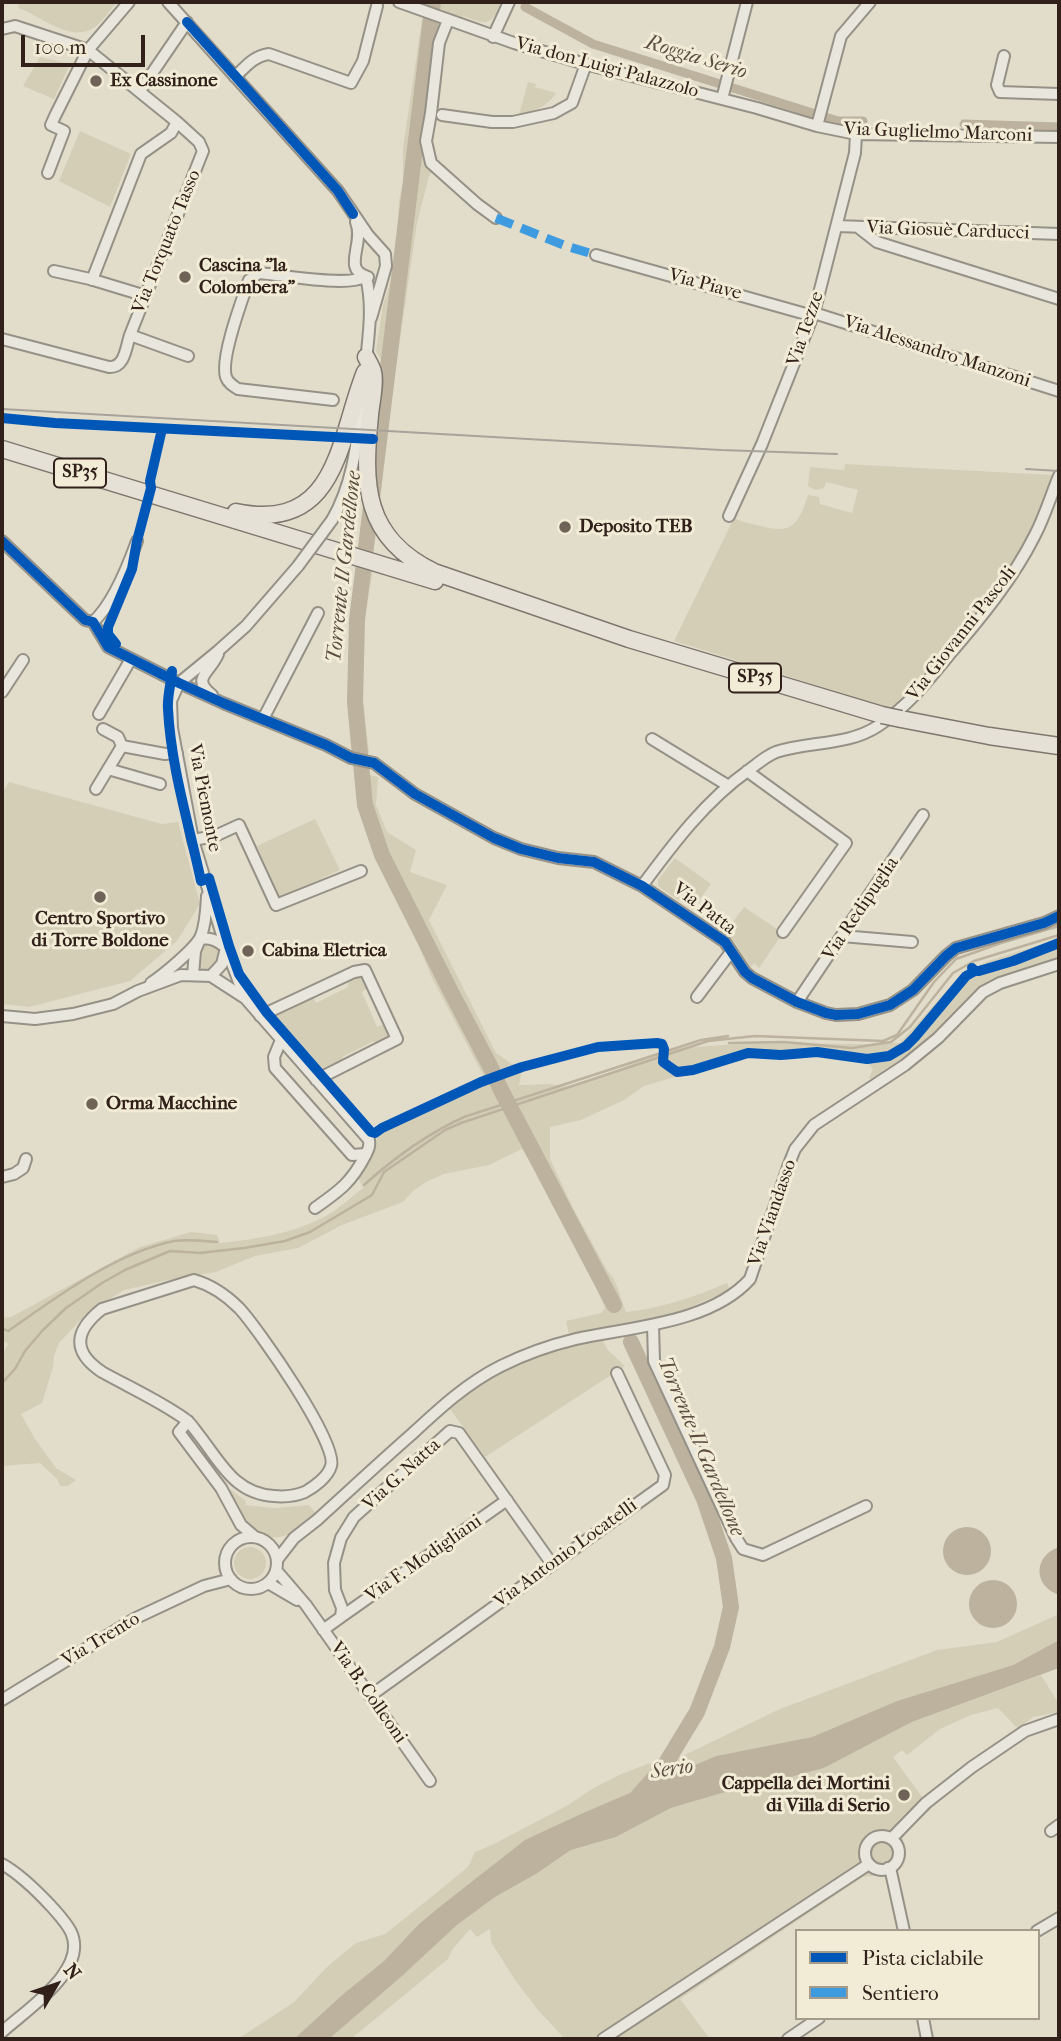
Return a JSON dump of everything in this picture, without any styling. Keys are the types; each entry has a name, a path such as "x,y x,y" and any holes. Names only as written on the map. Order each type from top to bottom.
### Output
{"highway":[{"path":"158,497 185,498 252,515 270,516 296,507 311,498 331,472 343,445 366,365 374,373 366,462 369,496 381,524 403,552 435,572 629,639"},
{"name":"SP35","path":"2,449 555,617 893,716 989,736 1059,746"}],"street":[{"path":"48,173 64,131 51,125 88,50 129,2"},
{"path":"168,2 338,191 385,254 386,262 371,318 353,469 345,495 332,520 298,566 246,626 179,683"},
{"path":"181,2 187,22"},
{"name":"Via don Luigi Palazzolo","path":"399,2 493,37 586,64 722,99 820,117"},
{"path":"493,37 509,2"},
{"path":"722,99 747,2"},
{"path":"820,117 841,36 870,2"},
{"path":"235,76 260,55 269,54 351,83 363,61 377,6"},
{"path":"444,18 439,43 436,114 426,141 431,163 496,218"},
{"path":"140,91 187,22"},
{"path":"2,29 15,26 88,50"},
{"name":"Via Torquato Tasso","path":"2,339 109,367 115,368 120,364 203,150 199,142 177,122 88,50"},
{"path":"1004,56 997,85 1000,92 1059,94"},
{"path":"436,114 492,122 513,122 554,113 572,103 586,64"},
{"name":"Via Guglielmo Marconi","path":"820,117 856,134 1059,137"},
{"path":"92,280 141,154 172,133 177,122"},
{"name":"Via Tezze","path":"729,516 762,444 814,314 855,153 856,134"},
{"path":"334,281 346,276 359,243 353,214"},
{"name":"Via Giosuè Carducci","path":"837,226 1059,234"},
{"path":"859,228 877,242 1059,299"},
{"path":"355,257 367,245 379,248"},
{"name":"Via Piave","path":"596,255 814,314"},
{"path":"355,257 359,273 365,277 370,294 371,318"},
{"path":"54,271 146,296"},
{"path":"333,400 238,389 226,379 225,370 234,326 249,280 259,273 358,281 365,277 375,277 383,271"},
{"name":"Via Alessandro Manzoni","path":"814,314 1059,391"},
{"name":"Via Torquato Tasso","path":"130,335 188,356"},
{"name":"Via Giovanni Pascoli","path":"642,886 670,848 727,785 747,771 775,753 865,733 893,716 911,700 995,598 1036,533 1059,476"},
{"path":"2,541 85,620 93,622 108,647 179,683 263,719 318,614"},
{"path":"93,622 107,607 137,541"},
{"path":"218,652 213,664 203,674 201,682 208,692 223,703"},
{"path":"99,713 131,659"},
{"path":"2,692 23,660"},
{"name":"Via Piemonte","path":"179,683 170,710 192,840 226,948 245,998"},
{"name":"Via Patta","path":"263,719 351,758 374,763 415,794 494,838 521,849 558,858 594,862 642,886 725,942 752,978 797,1002 836,1016 876,1010 900,999 914,990 946,956 960,946 1018,931 1059,916"},
{"path":"103,729 118,737 122,746"},
{"path":"652,739 727,785"},
{"path":"122,746 165,754 177,753"},
{"path":"96,789 122,746"},
{"path":"108,769 160,784"},
{"path":"747,771 846,843 783,932"},
{"name":"Via Redipuglia","path":"797,1002 923,815"},
{"name":"Via Piemonte","path":"192,840 215,836 239,824 276,905 361,871"},
{"name":"Via Piemonte","path":"193,975 195,951 205,919 207,890"},
{"path":"842,936 912,942"},
{"path":"138,991 173,966 200,939 213,939 226,948 222,964 211,976"},
{"path":"697,997 731,952"},
{"name":"Via Viandasso","path":"277,1565 295,1538 471,1382 539,1350 576,1339 679,1318 738,1293 750,1279 795,1149 814,1125 905,1065 938,1038 989,988 1059,964"},
{"path":"260,1016 354,972 365,970 397,1039 316,1080"},
{"path":"2,1016 35,1019 73,1014 113,1004 138,991 181,975 211,976 245,998 366,1136 370,1145 354,1175 340,1190 315,1208"},
{"path":"281,1040 274,1057 275,1068 352,1155 365,1154"},
{"path":"2,1177 23,1168 26,1159"},
{"path":"194,1280 208,1284 238,1307 291,1381 326,1441 332,1466 321,1481 305,1492 286,1497 264,1496 236,1483 188,1420 90,1364 82,1355 80,1343 89,1319 102,1309 194,1280"},
{"path":"653,1325 654,1361 743,1549 763,1555 866,1506"},
{"name":"Via Antonio Locatelli","path":"370,1696 663,1485 665,1475 617,1373"},
{"path":"188,1420 179,1432 209,1471 246,1531 267,1543 275,1554 277,1565 268,1583 253,1589 245,1588 231,1579 226,1560 235,1543 255,1537"},
{"name":"Via G. Natta","path":"341,1617 342,1608 335,1590 334,1563 341,1538 354,1517 450,1431 459,1433 552,1564"},
{"name":"Via F. Modigliani","path":"341,1617 507,1500"},
{"path":"235,1543 236,1515"},
{"name":"Via Viandasso","path":"267,1543 295,1538"},
{"name":"Via Trento","path":"204,1586 218,1573 226,1560"},
{"name":"Via B. Colleoni","path":"277,1565 430,1781"},
{"name":"Via Trento","path":"2,1700 136,1618 204,1586 231,1579"},
{"name":"Via B. Colleoni","path":"268,1583 306,1605"},
{"path":"323,1630 341,1617"},
{"path":"891,1839 926,1803 972,1767 1025,1731 1059,1719"},
{"path":"881,1836 891,1839 897,1846 895,1863 881,1870 869,1864 865,1854 868,1844 881,1836"},
{"path":"2,1864 44,1899 63,1920 74,1940 73,1959 60,1981 2,2032"},
{"path":"603,2039 869,1864"},
{"path":"888,1868 904,1929"},
{"path":"1040,1929 1059,1918"},
{"path":"788,2039 815,2020"},
{"path":"923,2020 927,2039"}],"shaded area":[{"path":"19,2 117,2 95,27 76,32 56,27 18,8"},
{"path":"424,2 501,2 491,20 483,22 463,18"},
{"path":"422,19 440,24 425,146 433,170 417,223 387,429 377,428 384,365 376,351 383,305 395,268 399,201 403,181 403,148"},
{"path":"40,57 70,64 54,99 23,86"},
{"path":"528,82 556,93 540,108 519,114"},
{"path":"80,131 131,154 110,207 59,181"},
{"path":"845,464 1053,475 1048,493 1026,538 994,592 934,665 890,708 674,641 734,518 772,528 788,528 798,519 808,495 819,497 820,504 852,513 858,490 826,482 824,488 815,490 808,486 810,467 844,470"},
{"path":"359,566 373,570 363,628 363,700 369,753 351,748 347,698"},
{"path":"357,772 378,777 376,805 387,832 416,850 410,872 447,885 429,920 496,1053 512,1064 523,1065 519,1085 550,1084 573,1087 670,1049 750,1043 900,1043 961,974 988,961 1052,941 1059,936 1059,956 1030,969 980,999 923,1060 874,1083 869,1077 873,1069 868,1063 806,1055 765,1055 712,1066 644,1086 624,1100 581,1120 550,1127 550,1159 573,1208 615,1281 626,1312 678,1301 727,1283 730,1290 676,1313 569,1334 566,1321 601,1313 605,1308 589,1271 551,1203 546,1188 522,1149 489,1165 444,1174 426,1182 403,1202 342,1225 298,1248 255,1256 216,1272 124,1290 87,1313 59,1343 42,1403 21,1414 56,1468 76,1480 68,1486 60,1486 57,1479 40,1463 2,1466 2,1355 8,1344 2,1340 2,1318 11,1317 140,1247 191,1232 217,1235 220,1243 260,1237 299,1228 324,1217 363,1188 359,1179 379,1134 484,1077 432,978 366,818"},
{"name":"Centro Sportivo di Torre Boldone","path":"9,782 162,824 178,822 200,904 177,941 130,981 29,1007 2,1004 2,794"},
{"path":"315,819 340,870 280,898 257,846"},
{"path":"675,858 711,884 692,910 658,886 658,880"},
{"path":"744,907 783,933 759,968 754,963 751,967 733,940 725,933"},
{"path":"202,942 210,942 221,950 220,961 211,970 201,970 197,965"},
{"path":"363,978 368,988 362,992 377,1027 385,1024 391,1039 376,1046 374,1041 342,1057 344,1061 323,1071 276,1014 313,997 316,1003 348,987 348,981"},
{"path":"602,1338 607,1349 625,1366 485,1457 447,1405 463,1392 531,1355"},
{"path":"224,1485 246,1501 245,1505 275,1508 309,1505 318,1516 287,1535 271,1538 251,1534"},
{"path":"967,1527 984,1534 991,1551 984,1568 967,1575 950,1568 943,1551 950,1534"},
{"path":"250,1547 261,1552 266,1563 261,1574 250,1579 239,1574 234,1563 239,1552"},
{"path":"1059,1547 1059,1595 1044,1585 1040,1571 1044,1557"},
{"path":"993,1580 1010,1587 1017,1604 1010,1621 993,1628 976,1621 969,1604 976,1587"},
{"path":"1059,1614 1059,1640 1013,1665 897,1701 812,1737 716,1756 673,1775 437,1909 384,1961 294,2039 238,2039 294,2002 329,1965 356,1943 385,1934 468,1867 475,1852 568,1805 619,1775 647,1764 672,1761 780,1709 937,1650 997,1642"},
{"path":"1059,1640 1059,1668 912,1722 824,1768 671,1808 616,1837 571,1850 495,1897 457,1925 329,2039 294,2039 384,1961 419,1924 525,1840 716,1756 812,1737 897,1701 1013,1665"},
{"path":"1041,1675 1059,1704 1059,1712 1033,1717 1018,1729 998,1708 971,1715 940,1729 907,1755 902,1750 893,1757 931,1809 906,1830 903,1862 887,1874 863,1877 680,1999 710,2039 565,2039 515,1980 491,1942 490,1929 477,1937 470,1929 448,1959 351,2039 329,2039 457,1925 495,1897 571,1850 616,1837 671,1808 824,1768 912,1722"}],"waterway":[{"name":"Torrente Il Gardellone","path":"433,2 357,620 355,702 365,805 382,855 614,1305"},
{"name":"Roggia Serio","path":"525,7 593,44 838,121 863,121"},
{"path":"964,124 1059,127"},
{"name":"Torrente Il Gardellone","path":"2,1383 43,1330 66,1308 102,1283 170,1251 200,1253 244,1248 285,1241 310,1232 372,1195 384,1172 445,1130 461,1123 708,1041 755,1036 883,1041 897,1035 934,982 956,959 1059,926"},
{"path":"729,1043 784,1042 852,1048 891,1042 910,1027 953,973 974,961 1059,935"},
{"path":"364,1185 411,1147 464,1117 701,1040 728,1036"},
{"path":"2,1328 8,1331 87,1278 130,1255 174,1241 217,1242"},
{"name":"Torrente Il Gardellone","path":"631,1342 704,1499 724,1558 731,1607 722,1647 697,1712 663,1768 638,1796"}],"tram line":[{"path":"2,409 721,450 837,454"},
{"path":"1026,469 1059,471"}],"marked path":[{"path":"496,218 596,255"}],"cycle path":[{"path":"187,22 338,191 353,214"},
{"path":"2,418 373,439"},
{"path":"116,644 108,634 108,627 132,569 162,429"},
{"path":"2,541 85,620 93,622 108,647 223,703 351,758 374,763 415,794 494,838 521,849 558,858 594,862 642,886 725,942 752,978 797,1002 826,1013 858,1014 890,1005 913,990 956,948 1044,923 1059,916"},
{"path":"172,671 168,709 181,796 201,881 209,878 239,974 267,1013 371,1132 375,1133 481,1082 522,1067 598,1047 662,1044"},
{"path":"972,968 979,971 1059,943"},
{"path":"662,1044 663,1062 677,1072 693,1070 748,1053 781,1055 817,1052 867,1059 889,1056 906,1046 966,976 975,971"}],"place":[{"name":"Ex Cassinone","path":"96,81"},
{"name":"Cascina \"la Colombera\"","path":"185,277"},
{"name":"Deposito TEB","path":"565,527"},
{"name":"Centro Sportivo di Torre Boldone","path":"100,897"},
{"name":"Cabina Eletrica","path":"248,951"},
{"name":"Orma Macchine","path":"92,1104"},
{"name":"Cappella dei Mortini di Villa di Serio","path":"904,1795"}],"water label":[{"name":"Serio","path":"672,1770"}]}
